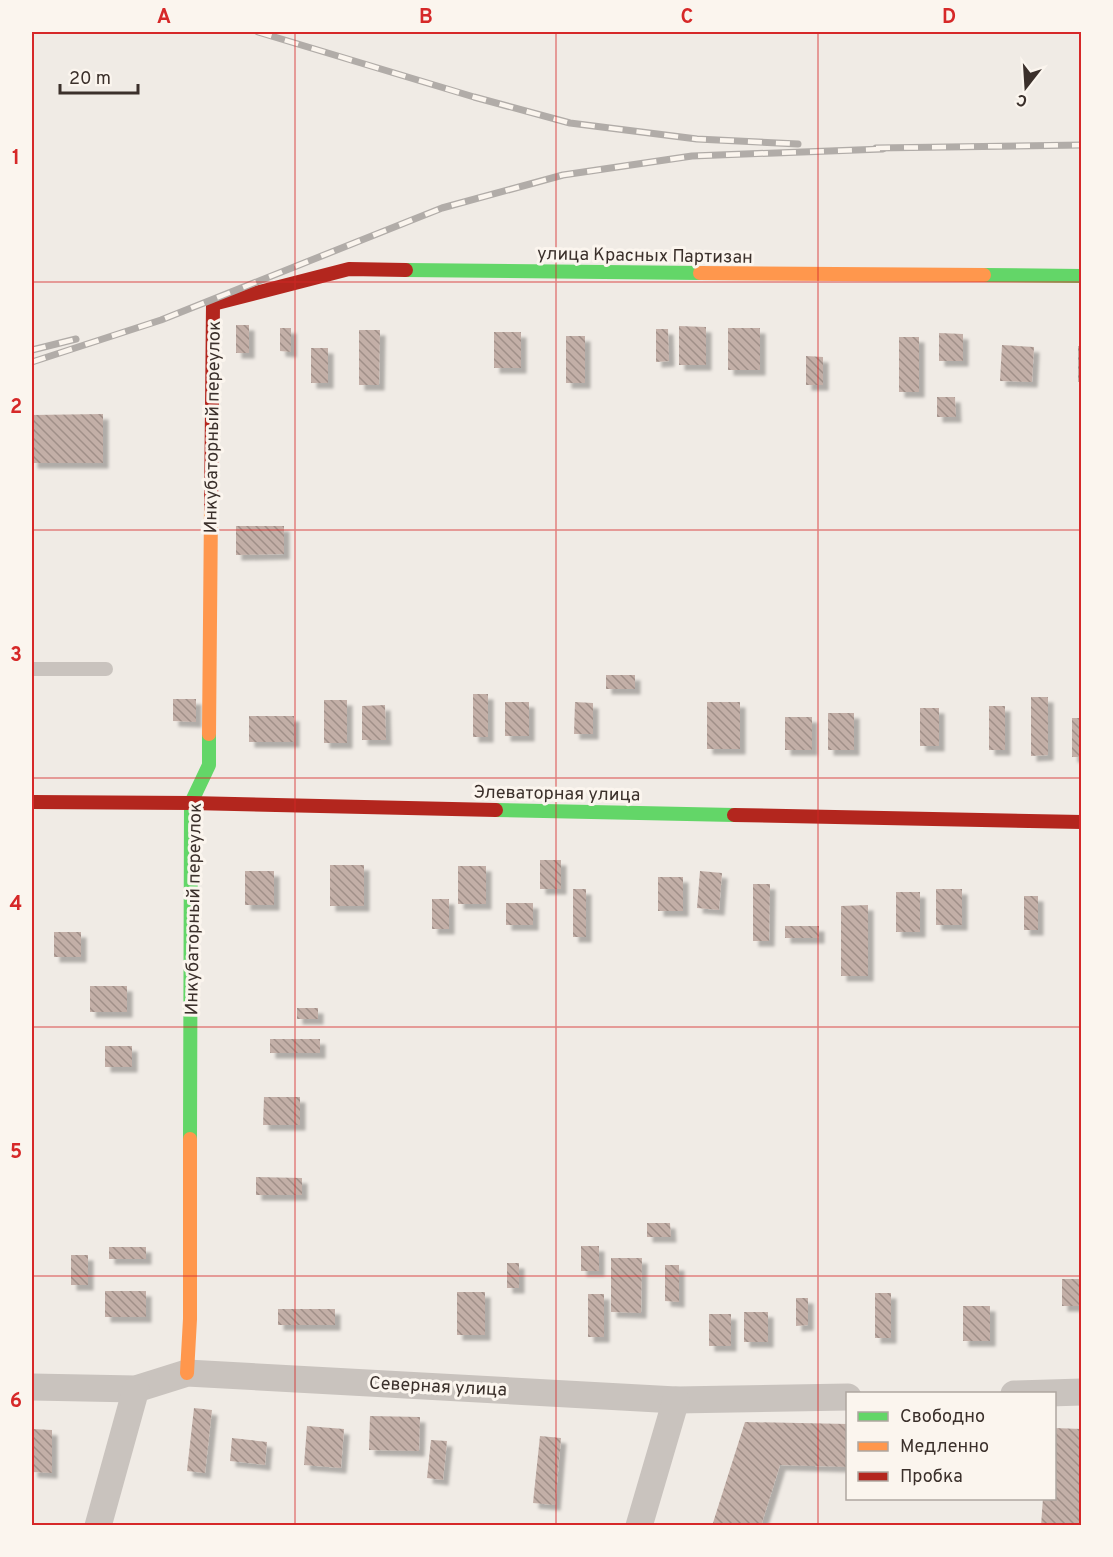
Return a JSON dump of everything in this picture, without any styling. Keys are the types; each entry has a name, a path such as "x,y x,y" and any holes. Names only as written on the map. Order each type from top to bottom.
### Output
{"street":[{"name":"улица Красных Партизан","path":"213,304 349,269 1082,276"},
{"name":"Инкубаторный переулок","path":"187,1373 190,1307 191,803 209,765 213,304"},
{"name":"Элеваторная улица","path":"32,802 191,803 1082,822"},
{"name":"Северная улица","path":"32,1387 136,1389 187,1373 676,1400 846,1397"},
{"path":"98,1526 136,1389"},
{"path":"1056,1393 1082,1392"},
{"path":"639,1526 676,1400"}],"lane":[{"path":"32,669 106,669"}],"building":[{"path":"236,325 249,325 249,353 236,353"},
{"path":"679,326 706,327 706,365 679,365"},
{"path":"280,328 291,328 291,352 280,351"},
{"path":"728,328 760,328 760,370 728,370"},
{"path":"656,329 668,329 669,361 656,362"},
{"path":"359,330 380,330 379,385 359,385"},
{"path":"494,332 521,332 521,368 494,368"},
{"path":"939,333 963,334 963,361 939,361"},
{"path":"566,336 585,336 585,383 566,383"},
{"path":"899,337 919,337 919,392 899,392"},
{"path":"1002,345 1034,347 1032,382 1000,381"},
{"path":"1078,346 1082,346 1082,382 1078,382"},
{"path":"311,348 328,348 328,383 311,383"},
{"path":"806,356 823,357 823,385 806,385"},
{"path":"937,397 955,397 956,417 937,417"},
{"path":"103,414 103,463 32,463 32,415"},
{"path":"236,526 284,526 284,554 236,555"},
{"path":"606,675 635,675 635,689 606,689"},
{"path":"473,694 488,694 488,737 473,737"},
{"path":"1031,697 1048,697 1048,755 1031,756"},
{"path":"173,699 196,699 196,722 173,721"},
{"path":"324,700 347,700 347,743 324,743"},
{"path":"505,702 529,702 529,736 505,736"},
{"path":"575,702 593,703 593,734 574,734"},
{"path":"707,702 740,702 740,749 707,749"},
{"path":"385,705 386,740 362,740 362,706"},
{"path":"989,706 1005,706 1005,750 989,750"},
{"path":"920,708 939,708 939,746 920,746"},
{"path":"828,713 854,713 854,750 828,750"},
{"path":"249,716 294,716 294,742 249,742"},
{"path":"785,717 812,717 812,750 785,750"},
{"path":"1072,718 1082,718 1082,757 1072,757"},
{"path":"540,860 561,860 561,889 540,889"},
{"path":"330,865 364,865 364,906 330,906"},
{"path":"458,866 486,866 486,904 458,904"},
{"path":"245,871 274,871 274,905 245,905"},
{"path":"700,871 722,873 719,910 697,908"},
{"path":"658,877 683,877 683,911 658,911"},
{"path":"753,884 770,884 769,941 753,941"},
{"path":"573,889 586,889 586,937 573,937"},
{"path":"936,889 962,889 962,925 936,925"},
{"path":"896,892 920,892 920,932 896,932"},
{"path":"1024,896 1038,896 1038,930 1024,930"},
{"path":"432,899 449,899 449,929 432,929"},
{"path":"506,903 533,903 533,925 506,925"},
{"path":"868,905 868,976 841,976 841,906"},
{"path":"785,926 819,926 819,938 785,938"},
{"path":"54,932 81,932 81,957 54,957"},
{"path":"90,986 127,986 127,1012 90,1012"},
{"path":"297,1008 318,1008 318,1019 297,1019"},
{"path":"270,1039 320,1039 320,1053 270,1053"},
{"path":"105,1046 132,1046 132,1067 105,1067"},
{"path":"264,1097 300,1097 300,1125 263,1125"},
{"path":"256,1177 302,1178 302,1195 256,1195"},
{"path":"647,1223 670,1223 671,1237 647,1237"},
{"path":"581,1246 599,1246 599,1271 581,1271"},
{"path":"109,1247 146,1247 146,1259 109,1259"},
{"path":"71,1255 88,1255 88,1285 71,1285"},
{"path":"611,1258 642,1258 641,1313 611,1312"},
{"path":"507,1263 519,1263 519,1288 507,1288"},
{"path":"665,1265 679,1265 679,1302 665,1301"},
{"path":"1062,1279 1082,1279 1082,1306 1062,1306"},
{"path":"105,1291 146,1291 146,1317 105,1317"},
{"path":"457,1292 485,1292 485,1335 457,1335"},
{"path":"875,1293 891,1293 891,1338 875,1338"},
{"path":"588,1294 604,1294 604,1337 588,1337"},
{"path":"796,1298 808,1298 808,1325 796,1326"},
{"path":"963,1306 990,1306 990,1341 963,1341"},
{"path":"278,1309 335,1309 335,1325 278,1325"},
{"path":"744,1312 768,1312 768,1342 744,1342"},
{"path":"709,1314 731,1314 731,1346 709,1346"},
{"path":"194,1408 212,1410 205,1473 187,1471"},
{"path":"370,1416 420,1417 419,1451 369,1450"},
{"path":"745,1422 846,1424 846,1467 780,1465 761,1526 712,1526"},
{"path":"307,1426 344,1429 341,1468 304,1465"},
{"path":"1056,1428 1082,1429 1082,1526 1041,1526 1043,1500 1056,1500"},
{"path":"32,1429 52,1430 52,1473 32,1472"},
{"path":"540,1436 561,1438 555,1505 533,1503"},
{"path":"232,1438 267,1442 265,1465 230,1461"},
{"path":"431,1440 447,1441 443,1480 427,1478"}],"railway":[{"path":"258,32 474,97 570,123 697,139 798,144"},
{"path":"876,148 1082,145"},
{"path":"32,362 161,320 442,208 563,175 692,156 883,149"},
{"path":"32,350 76,339"}],"traffic: fast":[{"path":"406,270 700,273"},
{"path":"984,275 1082,276"},
{"path":"190,1139 191,803 209,765 209,734"},
{"path":"496,810 734,815"}],"traffic: slow":[{"path":"700,273 984,275"},
{"path":"209,734 211,508"},
{"path":"187,1373 190,1319 190,1139"}],"traffic: jam":[{"path":"211,508 213,304 349,269 406,270"},
{"path":"32,802 496,810"},
{"path":"734,815 1082,822"}]}
